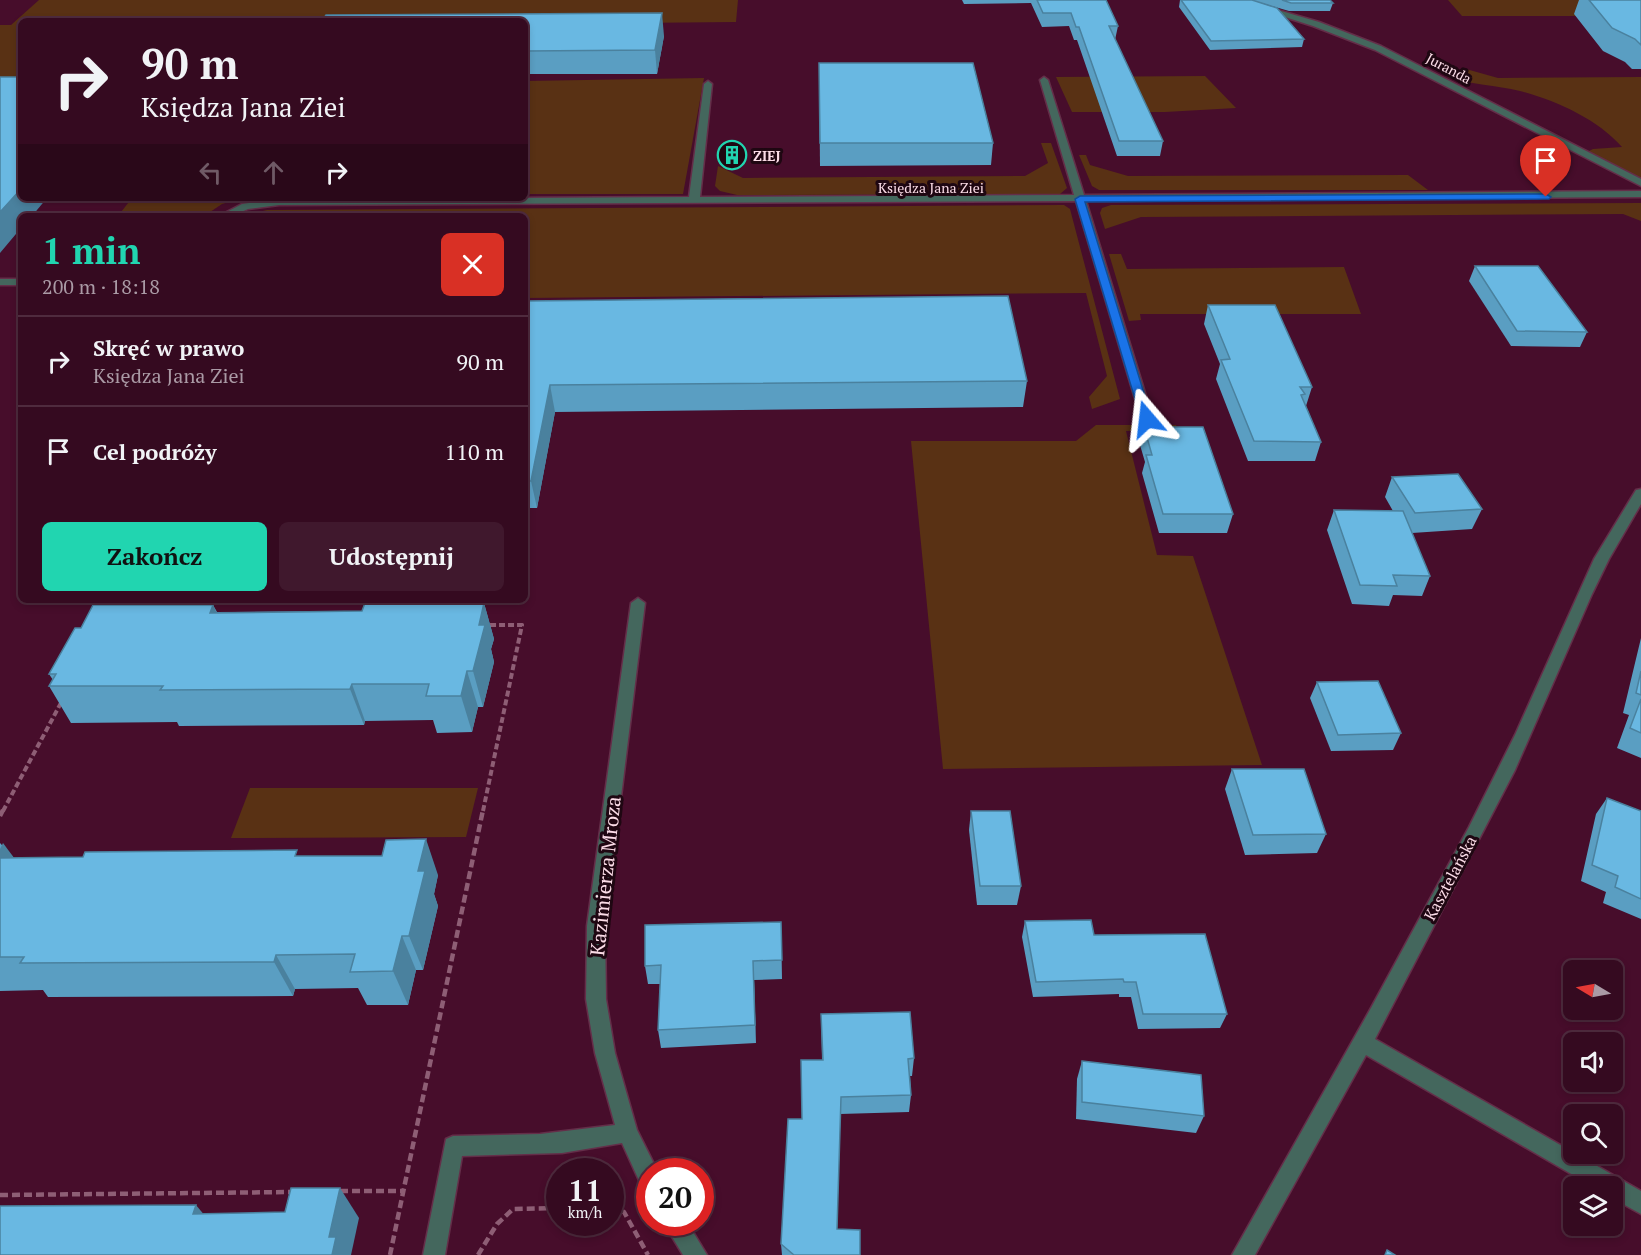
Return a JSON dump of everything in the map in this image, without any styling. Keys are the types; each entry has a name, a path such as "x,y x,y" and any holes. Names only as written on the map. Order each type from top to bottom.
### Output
{"street":[{"name":"Juranda","path":"1235,0 1316,24 1378,48 1641,183"},
{"path":"1044,80 1147,419"},
{"path":"694,201 708,84"},
{"name":"Księdza Jana Ziei","path":"231,213 246,206 279,202 1614,196 1641,194"},
{"path":"0,282 18,282"},
{"name":"Kasztelańska","path":"1243,1255 1364,1043 1508,768 1608,546 1641,493"},
{"name":"Kazimierza Mroza","path":"638,603 596,926 596,999 605,1053 627,1132 640,1158"},
{"path":"1364,1043 1641,1203"},
{"path":"434,1255 453,1146 549,1146 580,1143 627,1132"},
{"path":"683,1236 696,1255"}],"path":[{"path":"390,1255 522,625 486,626"},
{"path":"0,816 68,692"},
{"path":"332,1191 404,1191"},
{"path":"0,1195 297,1192"},
{"path":"478,1255 497,1224 513,1209 546,1208"},
{"path":"624,1212 648,1255"}],"shaded area":[{"path":"39,0 738,0 736,22 528,24 528,18 19,18"},
{"path":"1448,0 1641,0 1641,16 1462,16"},
{"path":"18,19 18,84 0,84 0,25 11,25"},
{"path":"1466,69 1498,78 1641,77 1641,178 1587,152 1593,149 1622,147 1601,128 1576,112 1534,95 1447,77"},
{"path":"1205,76 1236,108 1165,112 1072,112 1056,77"},
{"path":"704,78 683,194 528,194 528,81"},
{"path":"1041,143 1051,143 1067,188 1060,194 737,195 720,191 715,186 718,166 743,178 1025,176 1048,163"},
{"path":"1079,155 1086,155 1090,165 1128,176 1408,175 1428,190 1099,190 1092,186"},
{"path":"130,201 233,201 222,204 208,213 120,213"},
{"path":"1641,203 1641,221 1623,214 1141,217 1105,229 1100,213 1102,208 1111,205"},
{"path":"1064,205 1070,209 1120,399 1092,409 1089,397 1107,376 1086,293 528,298 528,213 254,213 267,210"},
{"path":"1109,254 1121,254 1127,269 1344,267 1361,314 1140,314 1141,320 1129,321"},
{"path":"1096,425 1176,425 1178,430 1126,431 1157,555 1193,556 1262,765 943,769 911,441 1076,441"},
{"path":"250,788 478,788 466,837 231,838"}],"building":[{"path":"1037,0 1106,0 1118,26 1109,26 1163,141 1119,141 1079,27 1076,27 1071,13 1043,13"},
{"path":"1181,0 1252,0 1277,8 1304,39 1211,41"},
{"path":"1282,0 1330,0 1333,3 1291,3"},
{"path":"1589,0 1641,0 1641,45 1635,39 1612,28"},
{"path":"662,13 655,50 528,51 528,18 324,18 326,15"},
{"path":"819,63 973,63 993,143 820,143"},
{"path":"0,77 18,77 18,192 0,212"},
{"path":"1475,266 1538,266 1587,332 1517,331"},
{"path":"1008,296 1027,381 550,385 531,481 528,481 528,301"},
{"path":"1208,305 1275,305 1312,387 1300,387 1305,394 1301,395 1321,442 1254,441 1221,360 1230,359"},
{"path":"1144,427 1203,427 1233,514 1163,514 1146,455 1152,455"},
{"path":"1458,474 1482,509 1415,513 1392,477"},
{"path":"1334,510 1403,511 1430,576 1393,575 1397,586 1360,585"},
{"path":"365,603 484,603 479,625 485,625 473,671 467,671 461,696 426,696 429,684 352,684 350,689 160,690 163,686 49,686 56,674 49,674 75,628 81,628 93,605 213,605 210,613 362,611"},
{"path":"1641,671 1641,695 1636,693"},
{"path":"1378,681 1401,733 1338,735 1317,682"},
{"path":"1641,699 1641,733 1630,728"},
{"path":"1232,769 1304,769 1326,834 1253,835"},
{"path":"1607,798 1641,811 1641,899 1615,887 1618,876 1592,865"},
{"path":"971,811 1010,811 1021,886 980,886"},
{"path":"426,839 418,871 425,871 409,936 402,936 393,971 350,972 355,954 276,955 274,962 20,963 24,957 0,957 0,858 83,857 85,852 297,850 295,856 382,856 386,840"},
{"path":"1091,920 1094,935 1205,934 1227,1014 1143,1014 1136,982 1124,982 1123,979 1036,982 1025,921"},
{"path":"781,922 782,960 753,961 755,1025 658,1030 661,965 645,966 645,925"},
{"path":"910,1012 914,1058 908,1059 911,1095 841,1097 837,1229 860,1230 860,1255 794,1255 781,1244 788,1119 802,1119 801,1060 823,1060 821,1014"},
{"path":"1082,1061 1201,1075 1204,1116 1082,1102"},
{"path":"291,1188 340,1188 329,1237 336,1237 332,1255 0,1255 0,1206 196,1205 193,1214 285,1212"},
{"path":"1387,1250 1395,1255 1385,1255"}],"place":[{"name":"ZIEJ","path":"732,155"}],"route":[{"path":"1147,419 1080,199 1546,197"}]}
